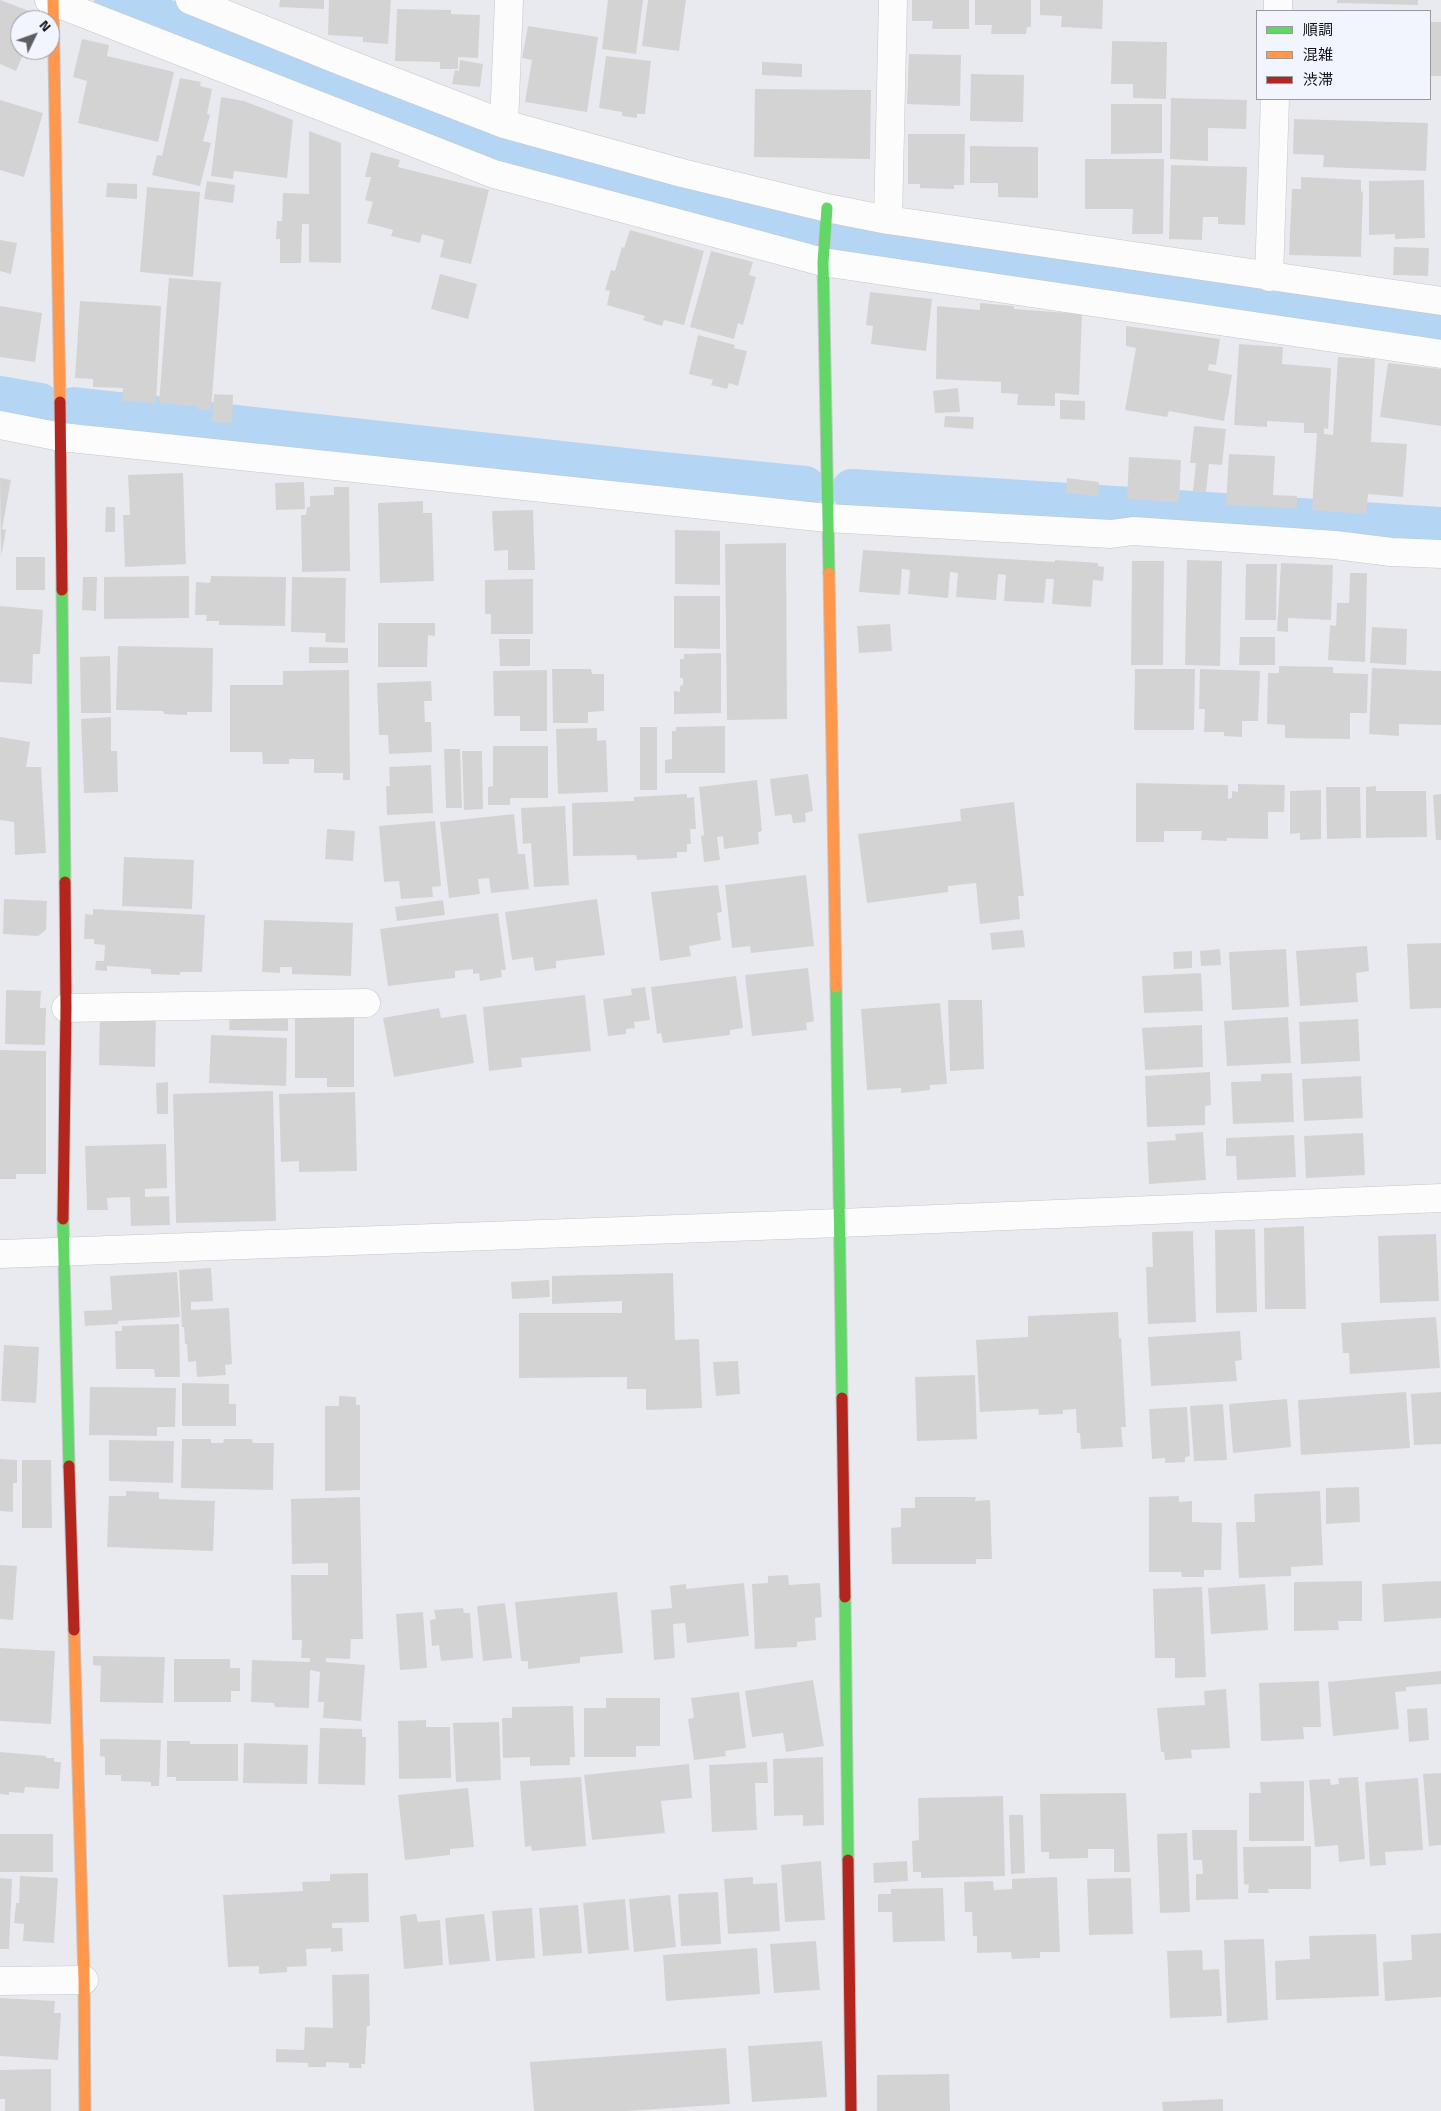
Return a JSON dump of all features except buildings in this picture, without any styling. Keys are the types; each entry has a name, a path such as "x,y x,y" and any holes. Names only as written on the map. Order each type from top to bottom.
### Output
{"street":[{"path":"190,0 341,62 504,124 827,213 888,220 1441,301"},
{"path":"504,124 509,0"},
{"path":"888,220 893,0"},
{"path":"85,2111 84,1980 63,1251 66,1008 61,437 52,1 494,174 824,256 1441,354"},
{"path":"1269,277 1275,100"},
{"path":"827,213 824,256 827,518 840,1224 851,2111"},
{"path":"0,425 61,437 827,518 1112,534 1134,531 1335,545 1391,552 1441,554"},
{"path":"66,1008 366,1003"},
{"path":"0,1254 840,1224 1441,1198"},
{"path":"0,1981 84,1980"}],"waterway":[{"path":"115,0 445,132 635,186 803,230 1441,329"},
{"path":"0,397 40,404"},
{"path":"74,408 805,487"},
{"path":"852,490 1441,528"}],"traffic: fast":[{"path":"827,208 823,262 829,573"},
{"path":"62,590 65,882"},
{"path":"836,987 842,1398"},
{"path":"63,1219 69,1466"},
{"path":"845,1597 848,1860"}],"traffic: slow":[{"path":"53,0 60,402"},
{"path":"829,573 836,987"},
{"path":"74,1630 84,1980 85,2111"}],"traffic: jam":[{"path":"60,402 62,590"},
{"path":"63,1219 66,1008 65,882"},
{"path":"842,1398 845,1597"},
{"path":"69,1466 74,1630"},
{"path":"848,1860 851,2111"}]}
